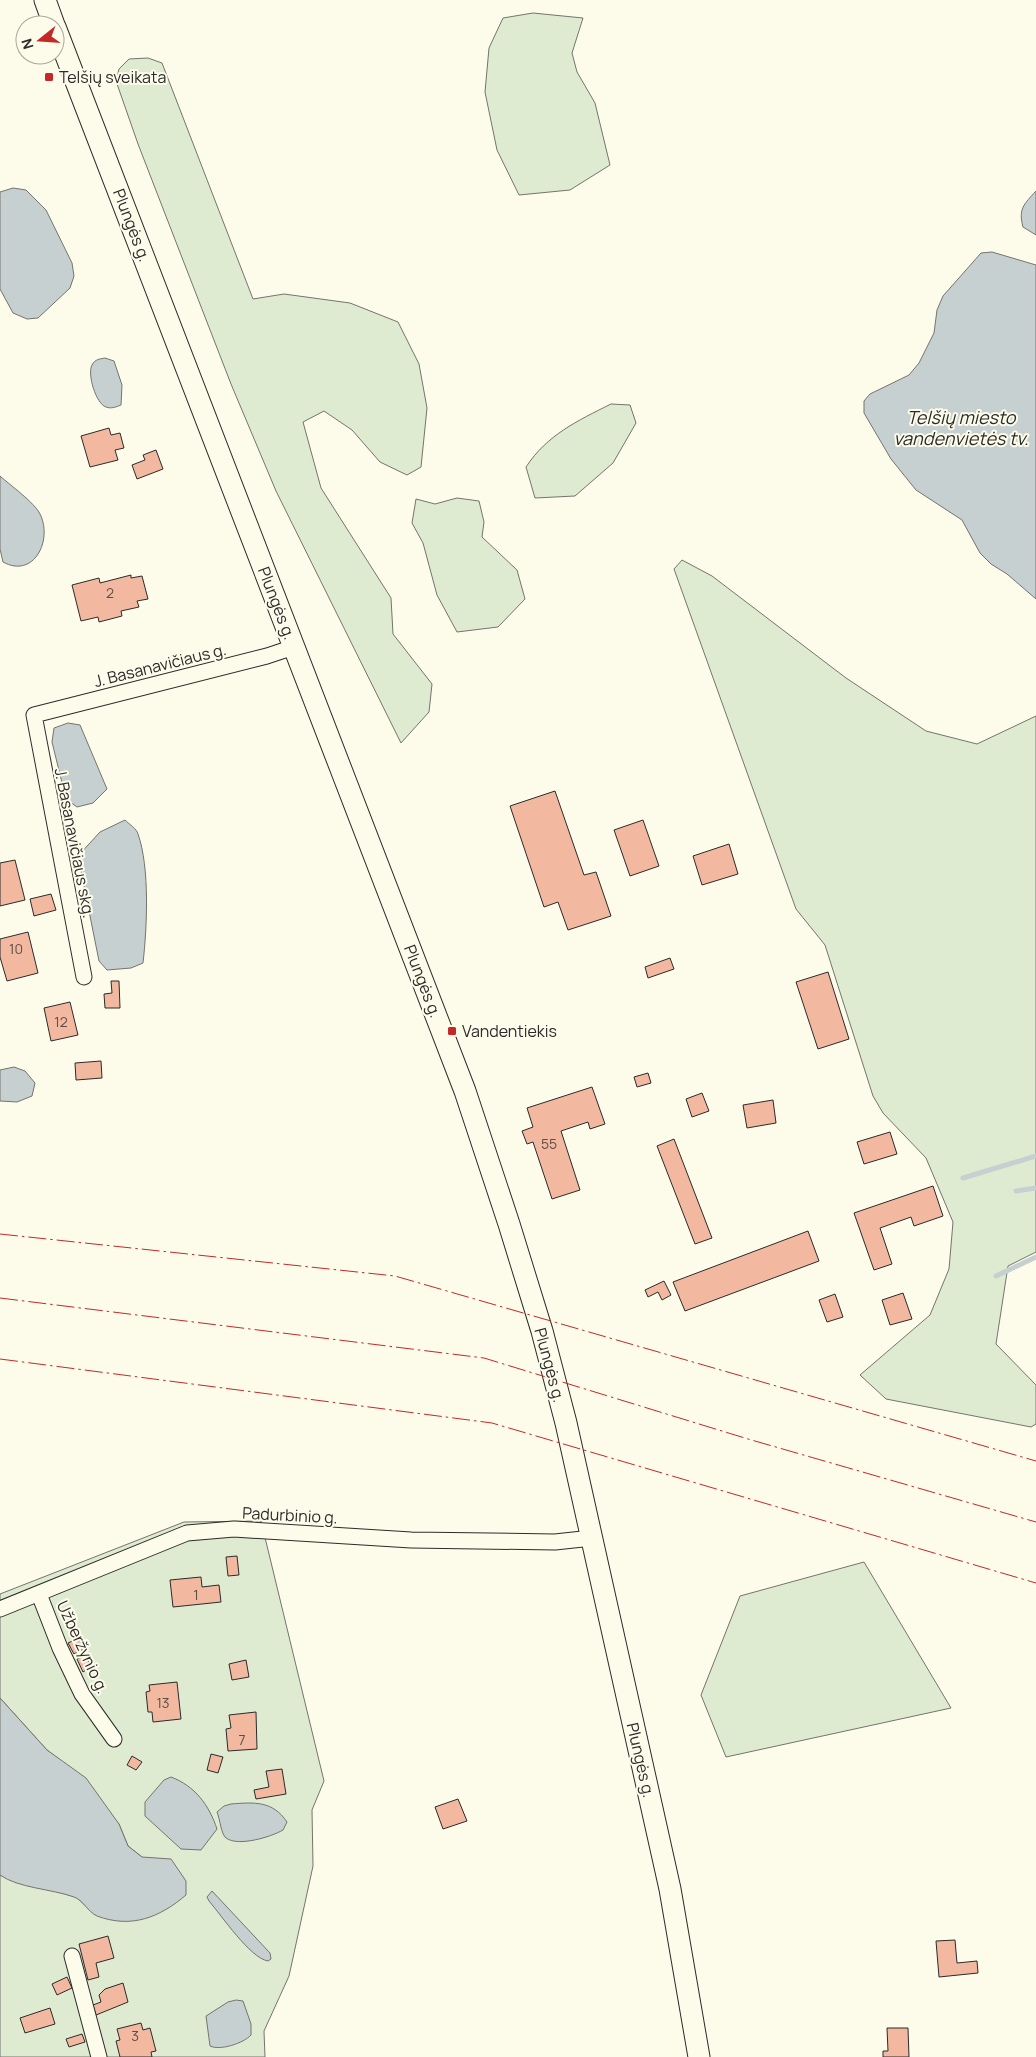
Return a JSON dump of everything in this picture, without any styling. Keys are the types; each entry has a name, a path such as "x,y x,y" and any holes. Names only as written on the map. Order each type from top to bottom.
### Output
{"main road":[{"name":"Plungės g.","path":"44,0 50,15"},
{"name":"Plungės g.","path":"65,52 465,1091 493,1169 542,1331 592,1538 670,1889 699,2057"}],"street":[{"name":"J. Basanavičiaus g.","path":"34,715 268,656 294,647"},
{"name":"J. Basanavičiaus skg.","path":"34,715 84,977"},
{"name":"Padurbinio g.","path":"0,1609 187,1533 234,1529 410,1540 555,1542 592,1538"},
{"name":"Užberžynio g.","path":"39,1594 60,1648 82,1694 114,1739"},
{"path":"72,1956 100,2057"}],"green space":[{"path":"533,13 583,18 572,53 577,72 595,103 610,165 570,190 519,195 497,150 485,92 489,48 503,18"},
{"path":"148,58 162,63 253,299 284,294 350,303 398,322 419,364 427,408 421,467 407,475 380,462 352,430 324,411 303,422 321,488 391,598 393,634 432,684 429,712 401,743 276,491 231,384 138,144 116,81 119,69 129,59"},
{"path":"611,404 630,405 636,423 613,463 575,496 535,498 526,467 534,456 553,437"},
{"path":"457,498 479,501 484,522 482,537 517,570 525,599 498,627 457,632 437,595 423,543 412,523 416,499 435,504"},
{"path":"682,560 712,576 846,678 926,731 977,744 1036,716 1036,1252 1008,1266 996,1344 1036,1385 1036,1424 1031,1427 886,1399 860,1375 930,1315 949,1269 953,1222 926,1158 883,1113 873,1096 825,945 796,909 674,569"},
{"path":"261,1521 324,1781 312,1810 313,1866 289,1976 264,2031 265,2057 0,2057 0,1875 76,1897 96,1915 142,1857 128,1846 119,1824 60,1760 47,1750 0,1698 0,1594 184,1522"},
{"path":"864,1562 951,1708 726,1757 701,1695 740,1596"}],"water":[{"path":"13,188 26,190 46,210 72,263 74,276 70,288 38,318 27,319 13,313 0,289 0,192"},
{"path":"1036,191 1036,235 1023,227 1021,216 1025,203"},
{"name":"Telšių miesto vandenvietės tv.","path":"992,252 1036,265 1036,599 1007,574 991,564 980,553 962,520 916,490 891,459 864,413 864,401 870,394 909,375 919,363 934,333 937,310 943,296 981,253"},
{"path":"105,358 114,361 122,385 121,405 113,408 102,405 93,388 92,365 96,360"},
{"path":"0,476 33,505 40,514 43,524 44,535 38,554 32,561 24,565 14,566 3,562 0,549"},
{"path":"68,723 80,725 107,789 93,803 77,807 66,799 52,742 54,728"},
{"path":"125,820 135,828 142,848 146,881 146,933 143,963 131,968 107,970 99,961 78,856 100,832"},
{"path":"14,1067 25,1071 35,1083 32,1096 17,1102 0,1101 0,1070"},
{"path":"0,1698 47,1750 86,1778 119,1824 128,1846 142,1857 171,1859 186,1881 186,1895 156,1915 145,1919 134,1921 110,1920 97,1916 74,1897 26,1886 0,1875"},
{"path":"171,1777 180,1781 200,1797 214,1820 217,1829 201,1850 181,1849 145,1816 145,1802 164,1780"},
{"path":"231,1804 263,1804 276,1810 287,1822 283,1830 271,1835 254,1840 231,1841 224,1836 217,1812 224,1806"},
{"path":"212,1891 270,1953 271,1959 268,1961 261,1958 237,1936 209,1901 207,1897"},
{"path":"243,2001 251,2024 251,2035 243,2041 232,2045 220,2048 210,2046 206,2016 228,2002"}],"building":[{"path":"109,428 111,435 120,433 124,448 115,450 118,460 90,467 81,436"},
{"path":"156,450 163,469 137,479 132,465 145,460 143,455"},
{"path":"131,575 131,578 142,576 148,599 137,601 139,607 121,611 122,616 99,622 98,617 81,621 72,585 99,578 100,583"},
{"path":"555,791 584,875 596,872 611,916 568,930 558,902 544,907 510,806"},
{"path":"643,820 659,866 630,876 614,830"},
{"path":"729,844 738,874 702,885 693,856"},
{"path":"15,860 25,900 0,906 0,863"},
{"path":"51,894 56,910 34,916 30,899"},
{"path":"28,932 38,973 7,981 0,957 0,939"},
{"path":"670,958 674,969 648,978 645,967"},
{"path":"828,972 849,1039 818,1049 796,982"},
{"path":"111,981 119,981 120,1008 105,1008 104,994 112,993"},
{"path":"70,1002 78,1035 51,1041 44,1008"},
{"path":"101,1061 102,1078 76,1080 75,1063"},
{"path":"648,1073 651,1083 637,1087 634,1077"},
{"path":"592,1087 605,1124 590,1129 588,1122 561,1131 580,1190 552,1199 533,1142 527,1144 522,1131 533,1127 527,1108"},
{"path":"702,1093 709,1111 692,1117 686,1099"},
{"path":"773,1100 776,1123 747,1128 743,1105"},
{"path":"890,1132 897,1154 864,1164 857,1142"},
{"path":"674,1139 712,1238 695,1244 657,1146"},
{"path":"933,1186 943,1216 914,1226 911,1217 880,1228 892,1264 874,1270 854,1213"},
{"path":"808,1231 819,1261 685,1311 673,1282"},
{"path":"664,1281 671,1295 662,1300 658,1292 648,1297 645,1290"},
{"path":"903,1293 912,1319 890,1325 882,1300"},
{"path":"835,1294 843,1317 827,1322 819,1300"},
{"path":"237,1556 239,1575 228,1576 226,1557"},
{"path":"201,1577 202,1587 219,1585 221,1602 173,1607 170,1580"},
{"path":"79,1638 84,1649 74,1654 68,1643"},
{"path":"85,1655 91,1667 83,1672 77,1659"},
{"path":"246,1660 249,1677 232,1680 229,1664"},
{"path":"177,1682 181,1719 153,1722 152,1712 148,1712 146,1692 150,1691 149,1685"},
{"path":"256,1712 257,1749 228,1751 226,1729 231,1728 229,1715"},
{"path":"211,1754 223,1757 218,1773 207,1770"},
{"path":"132,1756 142,1762 136,1770 127,1765"},
{"path":"282,1769 286,1794 256,1799 254,1790 269,1787 266,1771"},
{"path":"458,1799 467,1821 443,1829 435,1807"},
{"path":"108,1936 114,1958 96,1963 99,1977 88,1980 79,1944"},
{"path":"955,1940 957,1963 977,1961 978,1973 939,1977 936,1941"},
{"path":"67,1977 72,1988 57,1995 52,1984"},
{"path":"123,1983 128,2002 96,2015 93,2005 101,2002 99,1995 105,1989"},
{"path":"50,2008 55,2024 25,2033 20,2018"},
{"path":"141,2023 143,2030 150,2028 156,2051 151,2052 152,2057 120,2057 116,2041 120,2040 117,2029"},
{"path":"887,2028 908,2028 909,2057 883,2057 883,2051 888,2051"},
{"path":"82,2034 85,2042 69,2047 66,2039"}],"waterway":[{"path":"963,1178 1036,1156"},
{"path":"1016,1191 1036,1188"},
{"path":"996,1276 1036,1257"}],"power":[{"path":"0,1234 395,1276 1036,1461"},
{"path":"0,1298 484,1358 748,1439 1036,1522"},
{"path":"0,1359 492,1423 1036,1583"}],"place":[{"name":"Telšių sveikata","path":"49,77"},
{"name":"Vandentiekis","path":"452,1031"}]}
